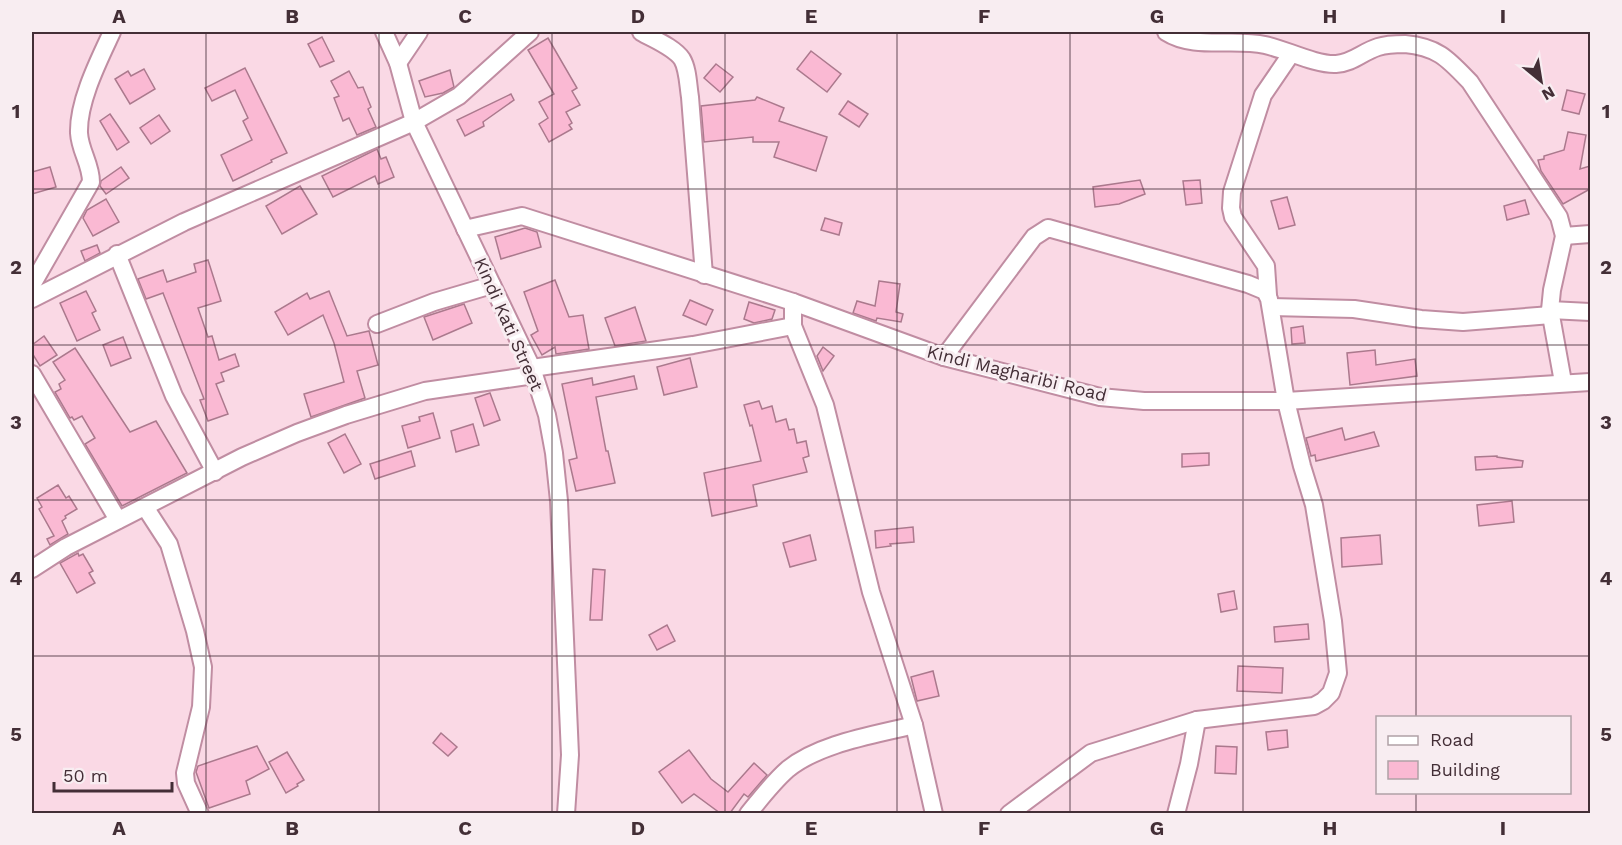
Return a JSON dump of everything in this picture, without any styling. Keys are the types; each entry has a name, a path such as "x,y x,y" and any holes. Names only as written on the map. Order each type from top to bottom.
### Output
{"street":[{"path":"32,285 91,182 91,172 80,146 79,131 83,108 96,68 112,32"},
{"name":"Kindi Kati Street","path":"384,32 398,63 414,122 533,372 549,424 559,501 570,755 566,813"},
{"path":"398,63 419,32"},
{"path":"32,299 184,222 414,122 459,96 530,32"},
{"path":"641,32 675,52 686,69 704,275"},
{"path":"1166,32 1177,39 1266,45 1333,64 1353,61 1377,47 1390,44 1425,46 1436,51 1470,82 1559,217 1564,236 1552,290 1551,313 1563,382"},
{"path":"1008,813 1091,753 1197,720 1314,706 1323,702 1335,686 1338,673 1333,621 1314,506 1286,401 1269,301 1266,266 1259,252 1233,217 1231,208 1231,200 1263,95 1292,54"},
{"name":"Kindi Magharibi Road","path":"465,229 522,216 793,302 944,357 1100,397 1144,401 1286,401 1590,382"},
{"path":"944,357 1034,237 1048,228 1248,284 1261,289 1269,301"},
{"path":"1564,236 1590,234"},
{"path":"117,254 174,396 216,472"},
{"path":"377,324 434,302 492,285"},
{"path":"1269,301 1463,322 1551,313 1590,312"},
{"path":"793,302 793,326 825,405 871,592 914,725 934,813"},
{"path":"32,569 66,547 242,458 297,433 346,415 426,392 793,326"},
{"path":"32,374 118,520"},
{"path":"145,507 169,544 195,631 203,667 201,707 185,773 186,783 200,813"},
{"path":"1176,813 1189,764 1197,720"},
{"path":"748,813 771,785 806,756 853,740 914,725"}],"building":[{"path":"322,37 334,61 320,67 308,44"},
{"path":"548,38 577,88 572,91 580,105 566,112 572,123 569,125 572,129 549,142 539,124 548,118 539,102 554,94 528,50"},
{"path":"811,51 841,74 827,92 797,69"},
{"path":"716,64 733,77 720,92 704,78"},
{"path":"245,68 287,153 233,181 221,155 252,140 243,121 248,118 235,90 212,101 205,88"},
{"path":"144,69 155,89 130,104 115,79 128,71 131,76"},
{"path":"450,70 454,87 443,93 425,97 419,81"},
{"path":"349,71 358,88 363,87 371,107 368,109 376,127 357,135 349,118 343,121 334,98 339,96 331,81"},
{"path":"1567,90 1585,94 1579,114 1562,110"},
{"path":"511,94 514,100 483,122 484,126 465,136 457,120"},
{"path":"757,97 784,108 779,121 827,137 816,171 774,157 779,142 753,142 753,137 704,142 701,106 755,100"},
{"path":"848,101 868,114 859,127 839,114"},
{"path":"110,114 129,142 117,150 100,121"},
{"path":"159,115 170,131 151,144 140,128"},
{"path":"1568,132 1586,135 1580,169 1590,166 1590,189 1563,204 1541,171 1538,160 1564,150"},
{"path":"377,149 381,159 386,157 394,177 378,184 375,176 333,197 322,176"},
{"path":"50,167 56,187 32,194 32,172"},
{"path":"121,167 129,178 106,194 100,186 101,181"},
{"path":"1140,180 1145,194 1119,204 1095,207 1093,187"},
{"path":"1200,180 1202,203 1186,205 1183,181"},
{"path":"300,186 317,214 282,234 266,206"},
{"path":"1287,197 1295,225 1279,229 1271,201"},
{"path":"106,199 119,222 93,236 83,218 87,210"},
{"path":"1525,200 1529,214 1507,220 1504,206"},
{"path":"825,218 842,223 839,235 821,230"},
{"path":"525,228 537,232 541,247 501,259 495,237"},
{"path":"97,245 100,253 85,261 81,251"},
{"path":"208,260 221,301 198,308 208,337 212,336 219,360 235,354 239,366 221,373 224,381 216,384 228,414 208,421 200,400 204,399 163,293 146,299 138,279 163,270 167,282 196,272 194,264"},
{"path":"555,280 569,317 583,315 589,349 556,354 555,347 542,355 531,335 538,331 524,292"},
{"path":"879,281 900,284 896,312 903,314 901,322 877,318 876,321 853,313 857,301 875,306"},
{"path":"86,291 96,311 92,313 100,330 77,341 60,303"},
{"path":"329,291 347,336 369,331 378,365 357,371 365,398 311,417 304,394 344,382 334,343 323,315 288,335 275,312 307,293 310,299"},
{"path":"690,300 713,310 706,325 683,315"},
{"path":"749,302 775,310 772,319 754,323 744,319"},
{"path":"464,304 472,323 433,340 424,317"},
{"path":"635,307 646,341 615,346 605,318"},
{"path":"1303,326 1305,343 1292,344 1291,328"},
{"path":"44,336 57,355 40,366 32,353 32,345"},
{"path":"123,337 131,358 111,366 103,345"},
{"path":"823,347 834,356 823,371 817,356"},
{"path":"75,348 130,432 156,421 187,473 122,506 85,444 95,438 82,416 74,420 70,418 55,392 61,389 59,384 65,380 53,362"},
{"path":"1375,350 1376,365 1415,359 1417,376 1350,385 1347,353"},
{"path":"690,358 697,387 664,395 657,367"},
{"path":"634,376 637,389 596,397 606,451 608,451 615,483 576,491 569,460 577,458 562,384 592,378 593,385"},
{"path":"490,393 500,420 484,426 475,398"},
{"path":"759,401 762,409 772,406 776,422 786,419 789,430 794,429 797,443 806,441 809,456 803,458 807,472 753,485 757,506 712,516 704,473 761,461 752,425 750,426 744,405"},
{"path":"433,413 440,438 408,448 402,426 420,421 419,417"},
{"path":"473,424 479,445 456,452 451,431"},
{"path":"1342,428 1345,440 1374,432 1379,446 1316,461 1315,455 1311,456 1306,438"},
{"path":"345,434 361,464 344,473 328,443"},
{"path":"411,451 415,466 375,479 370,464"},
{"path":"1209,453 1209,465 1182,467 1182,454"},
{"path":"1497,456 1523,461 1522,467 1476,470 1475,457"},
{"path":"58,485 77,509 65,516 66,518 62,521 68,534 50,545 47,539 54,536 39,509 42,507 37,498"},
{"path":"1512,501 1514,522 1479,526 1477,505"},
{"path":"913,527 914,542 876,548 875,531"},
{"path":"810,535 816,560 790,567 783,543"},
{"path":"1380,535 1382,564 1342,567 1341,538"},
{"path":"78,553 79,556 83,554 93,571 89,573 95,583 77,593 60,563"},
{"path":"593,569 605,570 602,620 590,620"},
{"path":"1234,591 1237,609 1221,612 1218,594"},
{"path":"1308,624 1309,639 1275,642 1274,627"},
{"path":"667,625 675,641 657,650 649,635"},
{"path":"1238,666 1283,668 1282,693 1237,691"},
{"path":"933,671 939,696 917,701 911,677"},
{"path":"1287,730 1288,747 1268,750 1266,732"},
{"path":"441,733 457,747 448,756 433,743"},
{"path":"257,746 269,769 246,781 250,794 209,808 196,772 198,766"},
{"path":"1216,746 1237,747 1236,774 1215,773"},
{"path":"689,750 711,779 728,792 754,763 767,775 748,797 744,794 730,813 720,813 694,794 682,803 659,772"},
{"path":"287,752 304,780 286,793 269,762"}]}
